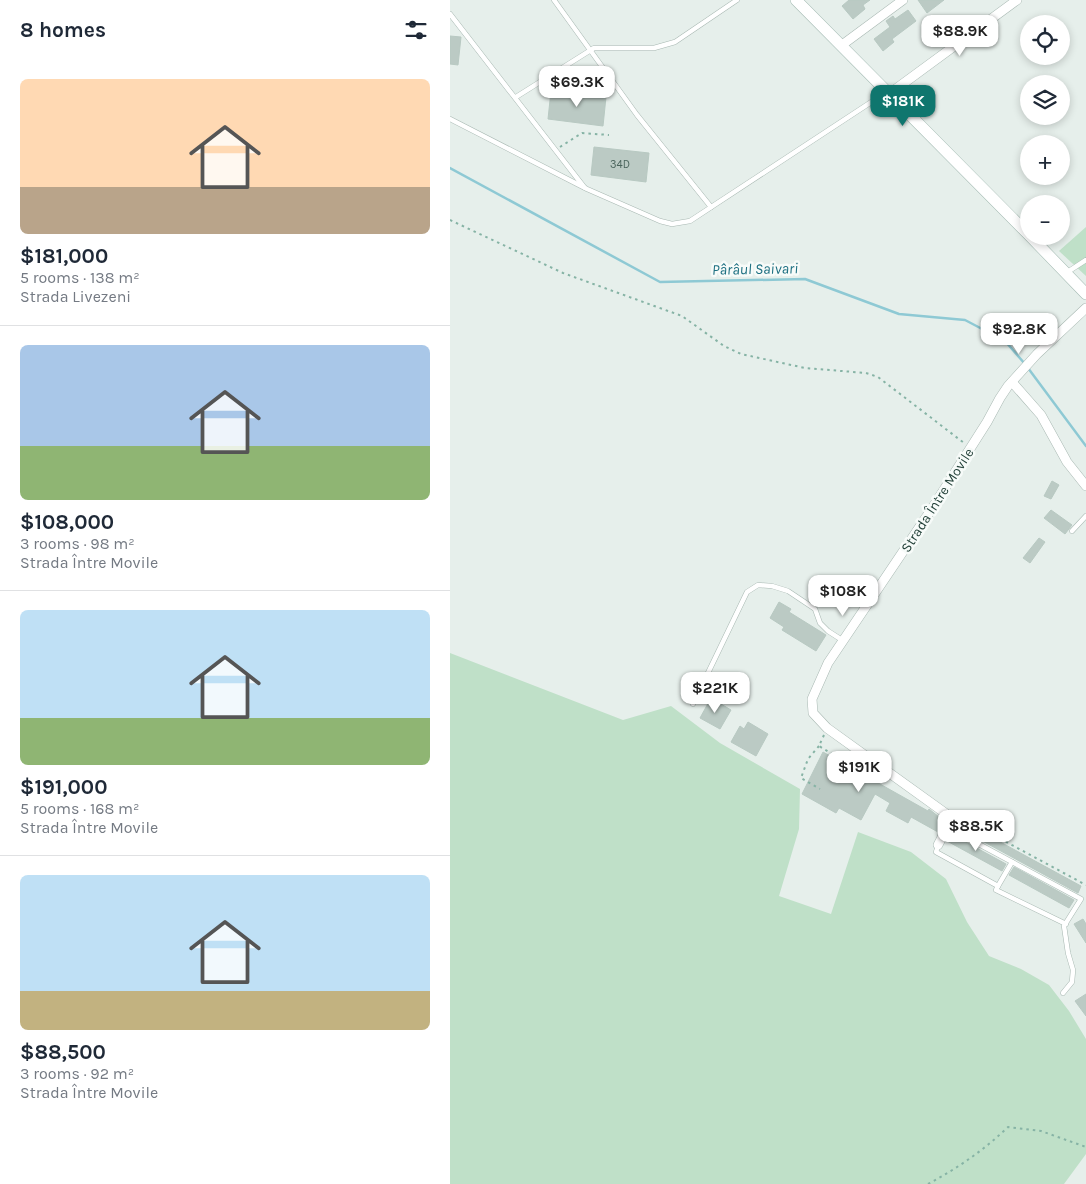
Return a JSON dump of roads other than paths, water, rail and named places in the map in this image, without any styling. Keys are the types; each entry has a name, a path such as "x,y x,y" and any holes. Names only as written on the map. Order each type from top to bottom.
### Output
{"main road":[{"path":"796,0 1020,225"},
{"path":"1039,245 1086,294"}],"street":[{"path":"842,45 903,0"},
{"path":"888,93 1017,0"},
{"name":"Strada Între Movile","path":"949,822 860,750 827,728 813,713 812,699 822,675 842,640 933,507 1000,398 1019,373 1037,354 1086,308"},
{"path":"1012,382 1041,415 1067,462 1086,486"},
{"path":"938,844 949,822"}],"lane":[{"path":"554,0 589,51 711,207"},
{"path":"516,97 594,48 654,48 666,46 675,42 737,0"},
{"path":"450,14 586,189"},
{"path":"450,120 586,189 660,221 672,224 690,221 888,93"},
{"path":"1066,273 1086,260"},
{"path":"1072,531 1086,516"},
{"path":"693,704 746,592 758,585 772,586 788,591 815,609 820,622 828,631 842,640"},
{"path":"949,822 1012,862 1081,899 1066,924 1066,939 1072,970 1072,982 1062,993"},
{"path":"938,844 936,852 998,886"},
{"path":"1012,862 996,890 1066,924"}],"waterway":[{"name":"Pârâul Saivari","path":"450,168 660,282 805,279 899,314 965,320 1005,341 1025,364"},
{"name":"Pârâul Saivari","path":"1028,368 1086,446"}]}
